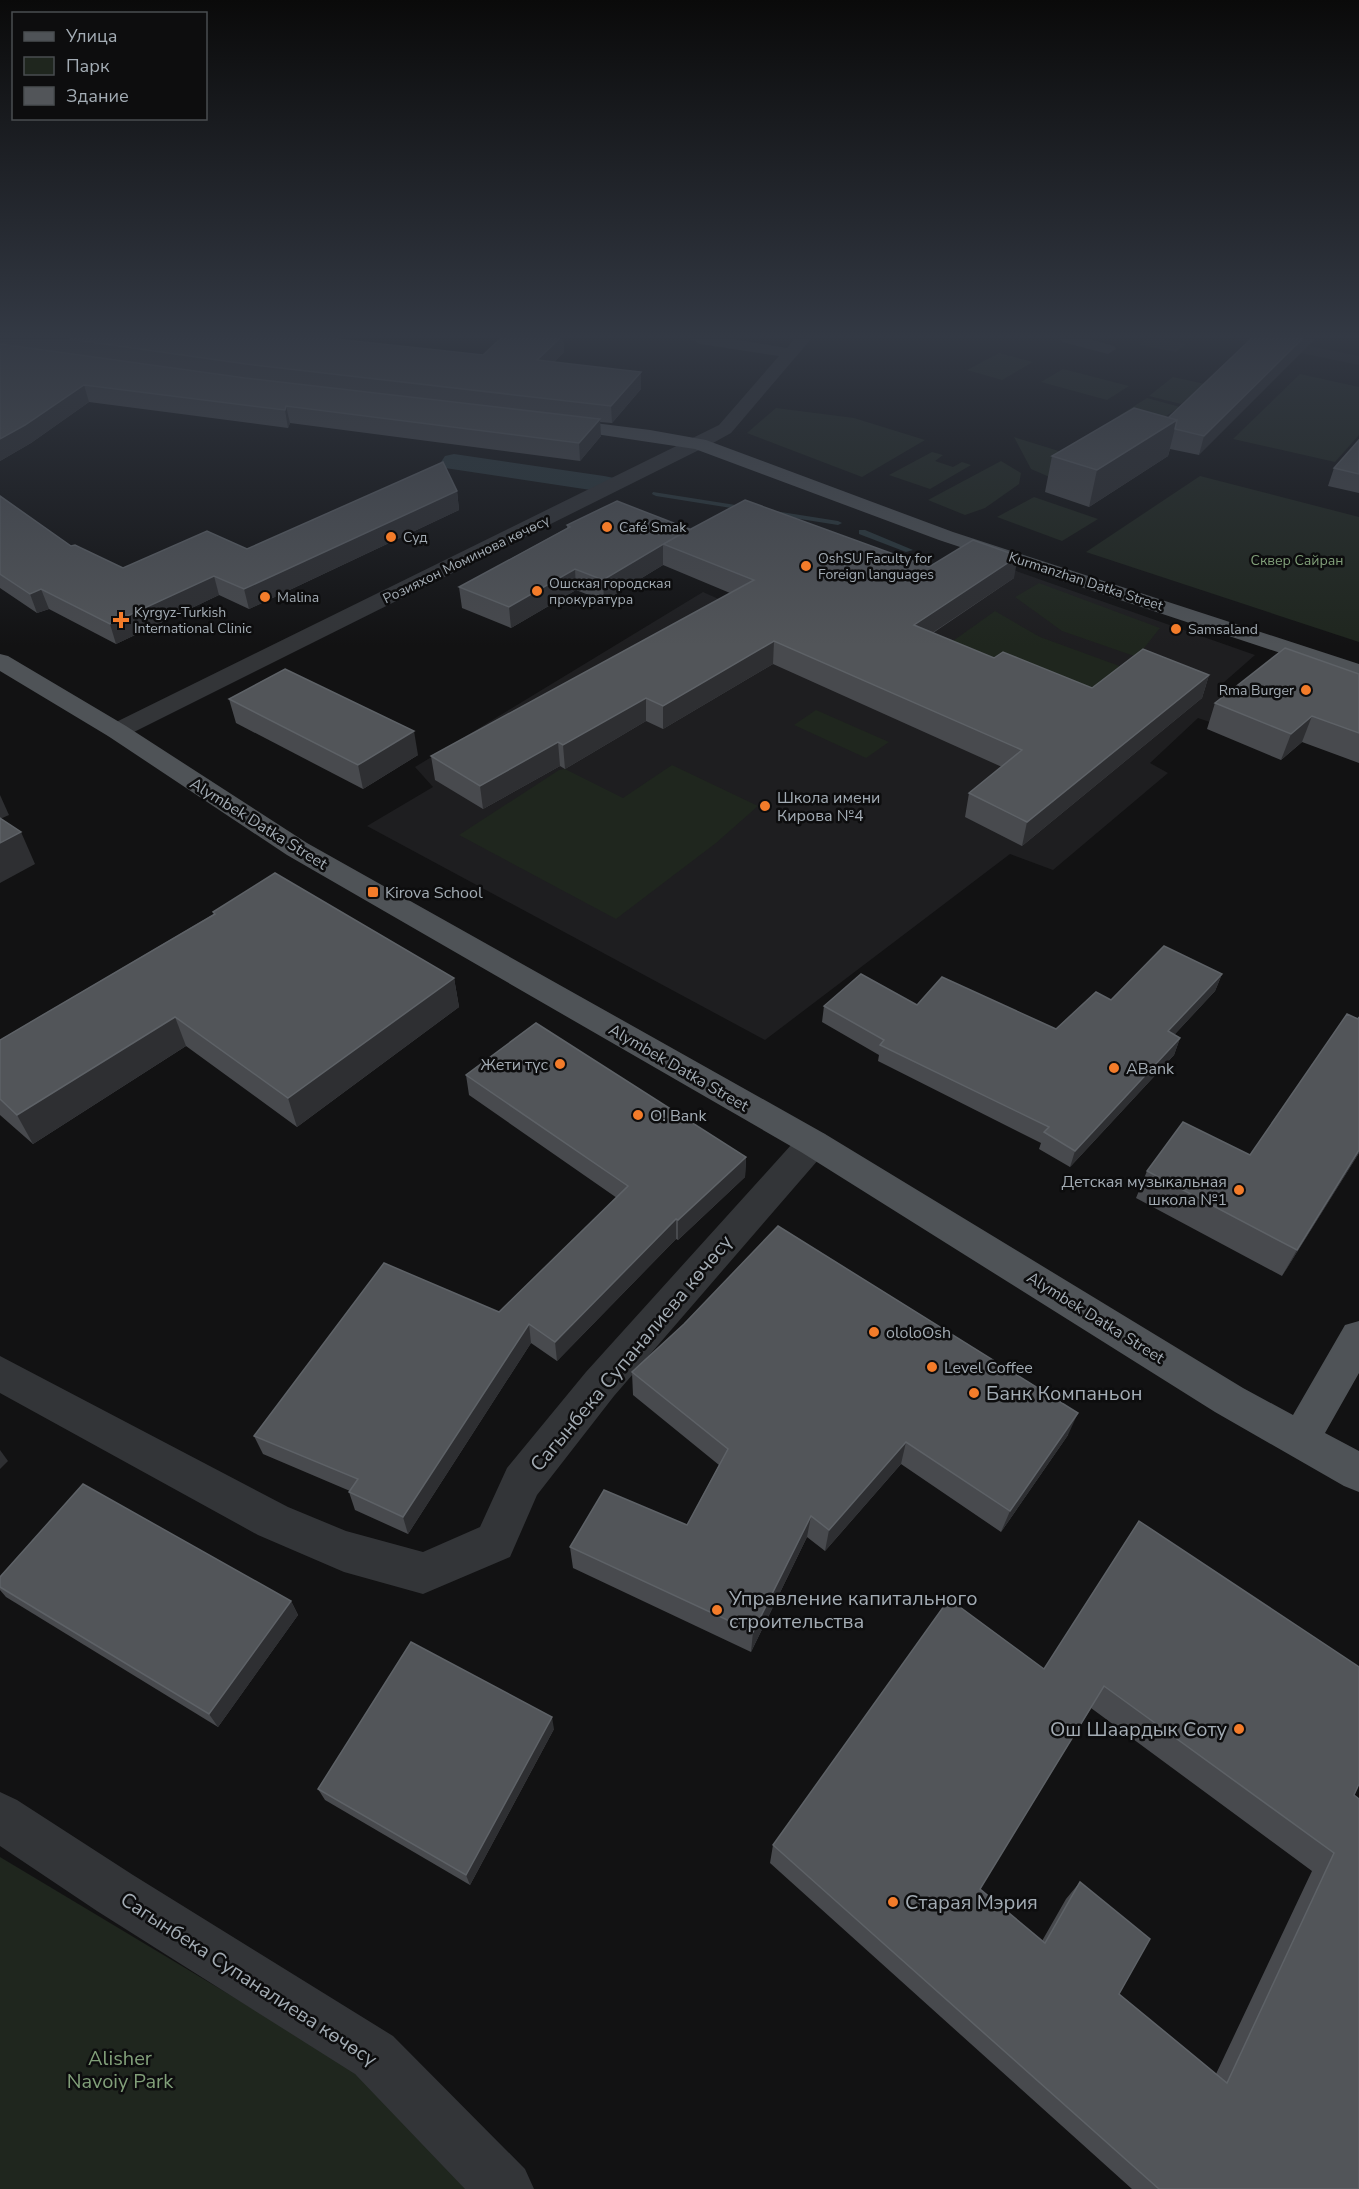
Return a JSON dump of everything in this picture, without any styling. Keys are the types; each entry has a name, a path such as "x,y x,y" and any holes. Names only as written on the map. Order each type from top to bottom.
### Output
{"main road":[{"name":"Kurmanzhan Datka Street","path":"684,441 699,444 946,536 1359,672"},
{"name":"Alymbek Datka Street","path":"0,661 117,731 297,849 813,1143 1229,1400 1359,1473"},
{"path":"1300,1438 1359,1337"}],"street":[{"name":"Розияхон Моминова көчөсү","path":"117,731 704,441"},
{"name":"Сагынбека Супаналиева көчөсү","path":"0,1373 273,1521 344,1551 423,1572 495,1542 522,1482 600,1384 813,1143"},
{"name":"Сагынбека Супаналиева көчөсү","path":"0,1817 115,1893 374,2055 505,2189"}],"shaded area":[{"name":"Школа имени Кирова №4","path":"968,554 1255,655 1222,684 1248,696 1216,724 1198,718 1150,763 1168,773 1053,870 1010,854 765,1040 367,826 433,787 415,767 703,592 818,644"}],"green space":[{"path":"768,441 923,441 862,477"},
{"path":"1016,441 1027,441 1094,462 1061,482 1031,469"},
{"path":"1243,441 1354,441 1335,462"},
{"path":"932,452 943,455 935,461 953,467 962,462 971,465 930,489 889,475"},
{"path":"1001,461 1021,473 1019,484 985,508 965,515 928,500"},
{"name":"Сквер Сайран","path":"1200,476 1359,517 1359,642 1086,552"},
{"path":"1034,497 1098,519 1062,541 997,517"},
{"path":"1039,583 1160,628 1137,657 1062,631 1015,597"},
{"path":"995,611 1040,637 1125,668 1058,724 936,653"},
{"path":"816,710 889,742 866,758 794,725"},
{"path":"672,765 758,806 716,843 616,919 459,835 559,770 565,769 623,798"},
{"name":"Alisher Navoiy Park","path":"0,1857 342,2062 483,2189 0,2189"}],"building":[{"path":"1077,441 1143,441 1097,470 1052,456"},
{"path":"1358,441 1359,441 1359,474 1334,468"},
{"path":"443,462 457,491 244,589 214,576 110,624 41,589 30,594 0,574 0,496 71,546 75,545 123,568 207,531 247,549"},
{"path":"745,500 929,567 973,540 1018,556 914,625 994,658 1003,652 1092,688 1143,649 1209,675 1027,822 969,793 1022,750 774,641 663,706 646,698 563,745 558,742 480,786 431,756 754,580 663,544"},
{"path":"617,501 689,529 603,580 575,569 509,607 459,587 570,527 567,525"},
{"path":"1285,648 1359,674 1359,733 1312,716 1291,734 1215,703"},
{"path":"285,669 414,731 358,765 229,699"},
{"path":"0,818 21,832 0,843"},
{"path":"275,873 454,978 288,1098 175,1017 17,1115 0,1099 0,1040 215,914 213,912"},
{"path":"1164,946 1222,974 1168,1031 1180,1038 1075,1151 1044,1132 1049,1127 880,1045 884,1040 824,1006 861,974 917,1005 942,977 1056,1029 1096,992 1111,1000"},
{"name":"Детская музыкальная школа №1","path":"1347,1014 1358,1019 1359,1017 1359,1150 1297,1250 1147,1171 1183,1122 1250,1155"},
{"path":"536,1023 746,1157 678,1220 676,1219 555,1342 529,1324 403,1517 349,1492 358,1479 254,1436 384,1263 499,1312 628,1186 466,1075"},
{"path":"778,1226 1078,1413 1010,1511 906,1442 829,1530 811,1516 753,1632 570,1547 604,1490 687,1525 728,1449 632,1372 684,1324"},
{"path":"83,1484 291,1601 209,1714 0,1587 0,1577"},
{"name":"Старая Мэрия","path":"1139,1521 1359,1667 1359,1784 1354,1795 1359,1799 1359,2189 1159,2189 773,1845 949,1599 1044,1669","holes":["1104,1686 1334,1853 1227,2083 1119,1994 1150,1939 1080,1882 1045,1943 980,1889"]},
{"path":"411,1642 552,1717 466,1875 318,1789"}],"waterway":[{"path":"454,462 604,484"},
{"path":"656,494 838,523"},
{"path":"862,532 909,550"}],"place":[{"name":"Café Smak","path":"607,527"},
{"name":"Суд","path":"391,537"},
{"name":"OshSU Faculty for Foreign languages","path":"806,566"},
{"name":"Ошская городская прокуратура","path":"537,591"},
{"name":"Malina","path":"265,597"},
{"name":"Kyrgyz-Turkish International Clinic","path":"121,620"},
{"name":"Samsaland","path":"1176,629"},
{"name":"Rma Burger","path":"1306,690"},
{"name":"Школа имени Кирова №4","path":"765,806"},
{"name":"Kirova School","path":"373,892"},
{"name":"Жети түс","path":"560,1064"},
{"name":"ABank","path":"1114,1068"},
{"name":"О! Bank","path":"638,1115"},
{"name":"Детская музыкальная школа №1","path":"1239,1190"},
{"name":"ololoOsh","path":"874,1332"},
{"name":"Level Coffee","path":"932,1367"},
{"name":"Банк Компаньон","path":"974,1393"},
{"name":"Управление капитального строительства","path":"717,1610"},
{"name":"Ош Шаардык Соту","path":"1239,1729"},
{"name":"Старая Мэрия","path":"893,1902"}]}
